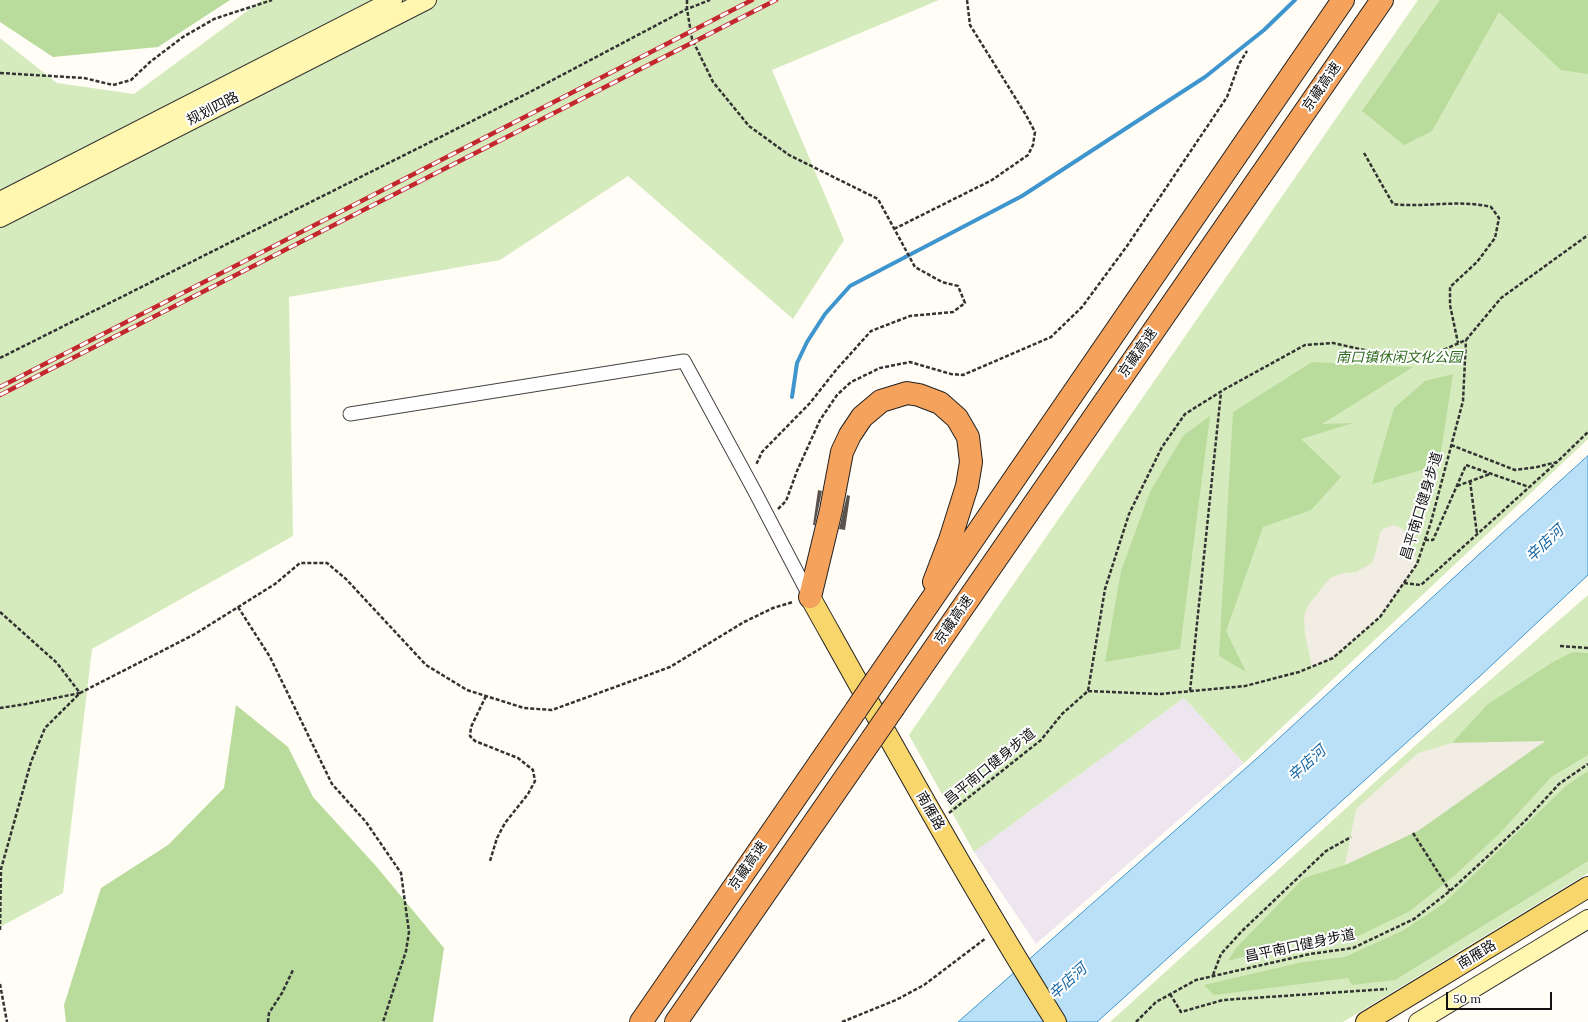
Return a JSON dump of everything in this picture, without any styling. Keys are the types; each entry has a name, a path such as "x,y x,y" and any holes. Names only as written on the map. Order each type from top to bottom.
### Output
{"highway":[{"path":"922,613 1344,0"},
{"name":"京藏高速","path":"676,1022 1382,0"},
{"path":"810,598 828,525 842,452 850,435 862,417 881,401 907,393 919,395 940,403 957,418 968,437 971,462 967,486 950,540 922,613"},
{"name":"京藏高速","path":"641,1022 922,613"}],"main road":[{"name":"规划四路","path":"0,202 393,0"},
{"name":"规划四路","path":"0,218 427,0"},
{"name":"南雁路","path":"810,598 936,823 1012,952 1056,1022"},
{"name":"南雁路","path":"1366,1022 1588,887"},
{"path":"1418,1022 1588,919"}],"street":[{"path":"350,414 684,361 749,480 810,598"}],"path":[{"path":"0,73 84,78 113,85 131,80 150,62 183,37 214,19 272,0"},
{"path":"687,0 692,39 713,82 749,126 789,154 878,199 915,267 942,282 958,286 966,303 953,312 910,316 871,331 836,370 810,403 762,452 749,480"},
{"path":"0,358 528,93 687,9 710,0"},
{"path":"894,229 992,180 1028,155 1033,145 1035,132 970,25 966,0"},
{"path":"769,518 786,501 797,471 820,420 837,396 851,382 880,368 910,362 951,374 963,374 1051,337 1082,307 1127,246 1227,97 1240,64 1247,51"},
{"path":"1364,153 1393,204 1405,206 1478,204 1491,207 1499,218 1495,238 1477,262 1450,287 1450,305 1458,343"},
{"path":"1088,691 1105,589 1128,514 1162,447 1185,414 1221,392 1306,345 1333,343 1373,352 1405,355 1434,354 1466,340 1501,298 1588,235"},
{"name":"昌平南口健身步道","path":"936,823 1041,740 1062,714 1088,691 1160,694 1245,686 1299,672 1334,658 1380,617 1417,564 1431,522 1463,401 1466,340"},
{"path":"1190,691 1221,392"},
{"path":"1404,583 1421,585 1588,432"},
{"name":"昌平南口健身步道","path":"1451,445 1515,470 1557,462"},
{"path":"1425,540 1433,540 1466,465 1529,487"},
{"path":"1457,486 1491,474"},
{"path":"1470,481 1477,534"},
{"path":"0,708 80,693 195,634 275,584 300,563 327,563 346,579 426,664 467,690 524,708 552,710 670,667 744,622 767,610 810,598"},
{"path":"238,608 270,657 332,784 366,822 401,873 409,932 406,951 383,1022"},
{"path":"0,612 57,663 80,693"},
{"path":"1560,646 1588,648"},
{"path":"0,930 1,869 31,762 45,728 80,693"},
{"path":"486,696 471,728 470,736 475,741 518,758 534,770 535,780 528,794 505,823 497,838 490,861"},
{"name":"昌平南口健身步道","path":"1136,1022 1156,1002 1196,980 1310,954 1353,948 1414,919 1450,891 1525,821 1559,784 1588,764"},
{"path":"1413,833 1450,891"},
{"name":"昌平南口健身步道","path":"1212,976 1220,954 1242,931 1326,851 1351,837"},
{"path":"842,1022 896,1000 924,985 998,928"},
{"path":"268,1022 269,1014 282,993 293,970"},
{"path":"0,984 7,1022"},
{"path":"1170,994 1181,1012 1224,1000 1392,989"}],"shaded area":[{"path":"1394,525 1403,529 1413,549 1417,564 1380,617 1333,658 1312,667 1305,634 1304,616 1309,604 1330,578 1343,573 1356,572 1372,563 1380,533 1383,529"},
{"path":"1184,698 1244,763 1036,944 974,852"},
{"path":"1545,741 1418,831 1345,865 1356,809 1418,753 1452,743"}],"green space":[{"path":"0,0 230,0 158,47 53,57 0,22"},
{"path":"262,0 939,0 772,70 844,240 793,319 628,176 500,260 289,297 293,536 92,649 63,893 0,927 0,38 57,83 134,94"},
{"name":"南口镇休闲文化公园","path":"1418,0 1588,0 1588,439 1244,763 1184,698 974,852 909,735"},
{"path":"1440,0 1588,0 1588,74 1561,70 1499,12 1432,131 1404,145 1362,111"},
{"path":"1312,362 1413,367 1322,424 1353,423 1301,439 1341,477 1311,510 1263,527 1226,631 1246,672 1219,656 1233,412"},
{"path":"1453,374 1439,465 1372,484 1394,408 1425,381"},
{"path":"1210,416 1180,649 1105,662 1121,571 1150,492 1183,436"},
{"path":"1588,595 1588,873 1343,1022 1110,1022 1427,735"},
{"path":"1573,652 1588,653 1588,755 1551,777 1500,833 1454,876 1410,911 1348,941 1294,943 1228,961 1236,948 1304,878 1345,865 1545,742 1452,743 1488,704 1553,662"},
{"path":"236,705 288,747 313,797 376,866 444,948 433,1022 66,1022 64,1005 101,888 168,845 224,788"},
{"path":"1588,771 1588,861 1395,980 1352,985 1348,978 1214,995 1204,985 1303,962 1345,957 1404,930 1443,904 1567,785"}],"water":[{"name":"辛店河","path":"1588,456 1588,575 1479,677 1097,1022 958,1022 1264,752"}],"building":[{"path":"818,490 822,491 815,525 813,525"},
{"path":"847,495 850,496 845,530 839,529"}],"waterway":[{"path":"792,397 797,363 807,342 825,314 850,286 1022,196 1205,77 1264,30 1295,0"}],"railway":[{"path":"0,387 752,0"},
{"path":"0,395 776,0"}]}
